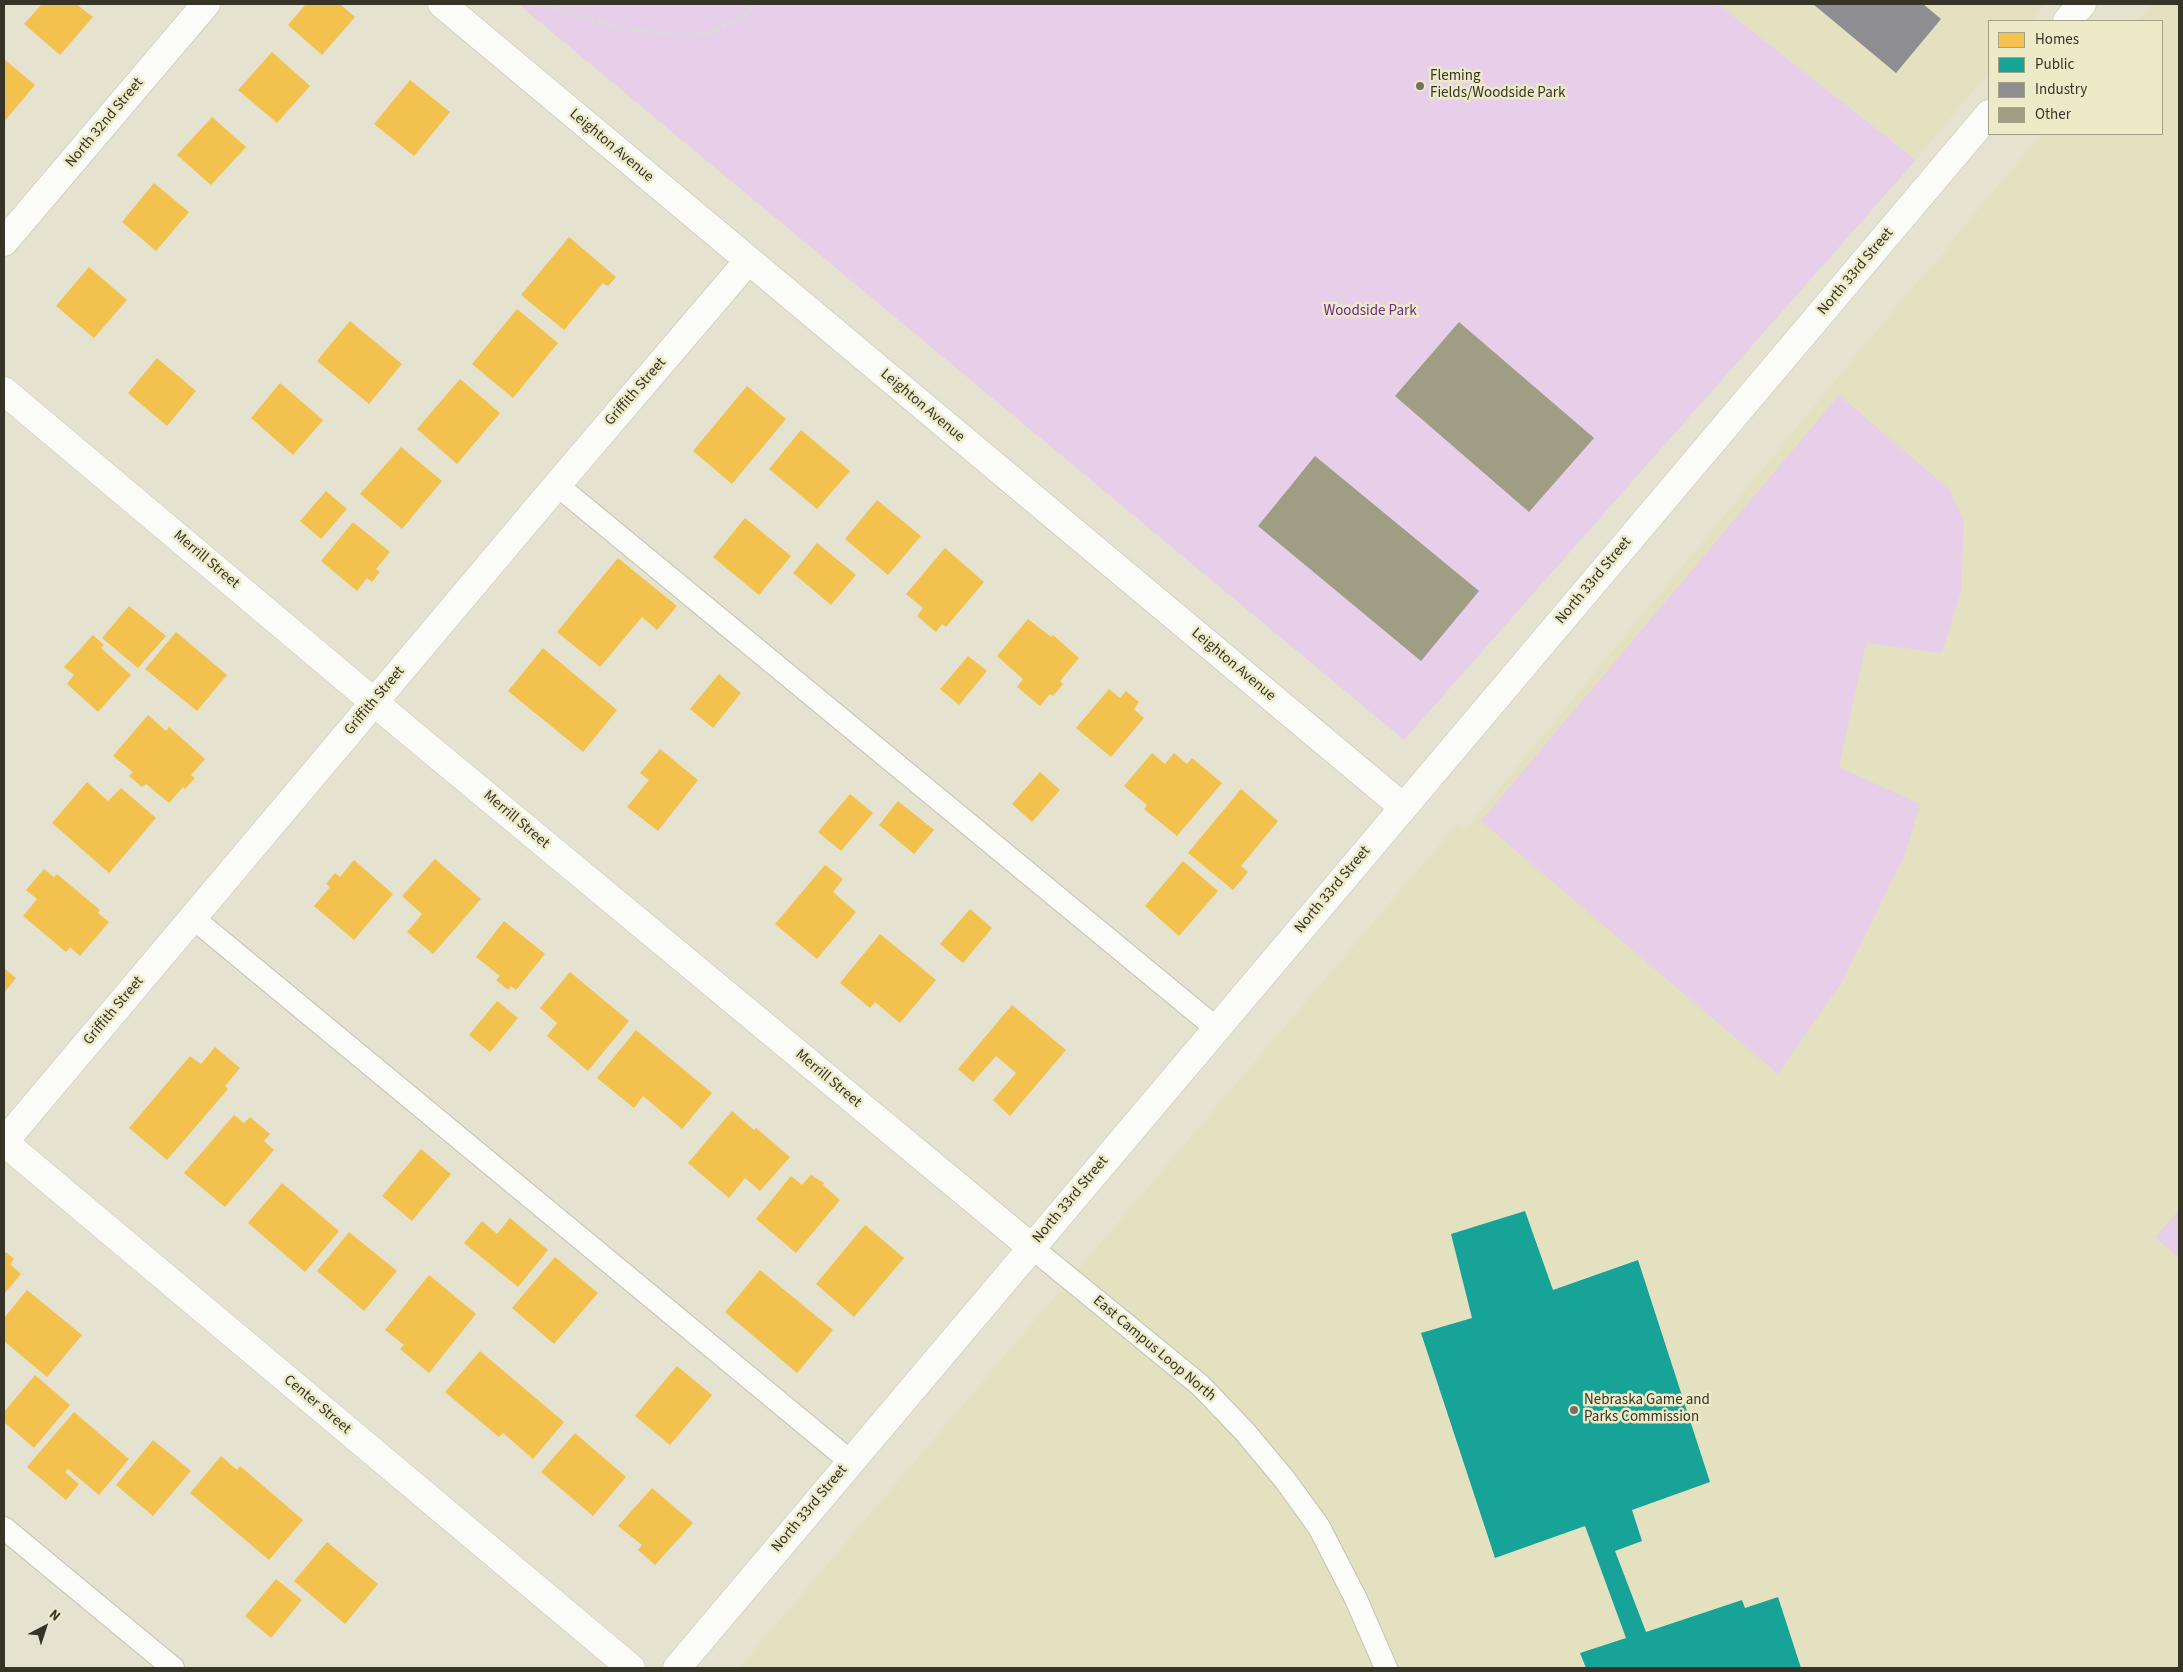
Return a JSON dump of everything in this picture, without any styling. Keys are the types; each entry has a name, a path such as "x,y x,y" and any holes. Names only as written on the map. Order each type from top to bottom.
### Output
{"street":[{"name":"North 32nd Street","path":"4,242 206,4"},
{"name":"Leighton Avenue","path":"442,4 1403,807"},
{"path":"2068,20 2082,4"},
{"name":"North 33rd Street","path":"677,1668 1988,115"},
{"name":"Griffith Street","path":"4,1142 748,261"},
{"name":"Merrill Street","path":"4,391 374,702 1031,1247"},
{"name":"Center Street","path":"4,1142 631,1668"}],"lane":[{"path":"557,485 1216,1028"},
{"path":"193,918 850,1461"},
{"name":"East Campus Loop North","path":"1031,1247 1200,1385 1251,1439 1285,1480 1319,1527 1356,1599 1386,1668"},
{"path":"4,1528 174,1668"}],"path":[{"path":"540,4 612,26 673,35 699,35 719,29 740,18 755,4"}],"shaded area":[{"path":"1718,4 2046,4 2033,20 1988,20 1988,73 1916,160"},
{"path":"2152,4 2179,4 2179,1668 739,1668 1457,824 1465,830 1905,296 1947,249 1946,247 2041,135 2163,135 2163,20 2138,20"}],"green space":[{"name":"Woodside Park","path":"518,4 1718,4 1916,160 1404,740"},
{"path":"1839,395 1950,490 1964,522 1961,591 1942,653 1866,643 1839,767 1920,804 1905,855 1842,982 1778,1074 1481,821"},
{"path":"2179,1210 2179,1259 2155,1237"}],"building: Homes":[{"path":"42,4 76,4 93,17 60,55 24,24"},
{"path":"306,4 340,4 355,17 322,55 288,25"},
{"path":"272,52 310,86 277,123 238,90"},
{"path":"4,59 35,85 4,122"},
{"path":"410,80 450,112 414,156 374,124"},
{"path":"212,117 246,147 211,185 177,155"},
{"path":"154,183 189,212 156,251 122,222"},
{"path":"569,237 616,277 608,286 603,283 564,330 521,295"},
{"path":"89,267 127,300 94,338 56,306"},
{"path":"517,309 558,343 513,398 472,364"},
{"path":"350,321 402,364 369,404 317,361"},
{"path":"157,358 196,391 167,426 128,393"},
{"path":"460,379 500,413 457,464 417,429"},
{"path":"280,383 323,420 293,455 251,418"},
{"path":"747,386 786,419 732,484 693,451"},
{"path":"801,430 850,471 817,509 769,469"},
{"path":"401,447 442,481 402,529 360,494"},
{"path":"326,491 347,509 321,539 300,521"},
{"path":"877,500 921,536 888,575 845,539"},
{"path":"745,518 791,556 759,595 713,557"},
{"path":"353,522 390,552 376,569 380,572 372,582 367,578 357,591 321,561"},
{"path":"817,543 856,575 831,605 793,573"},
{"path":"945,548 984,582 946,627 942,624 936,632 917,616 923,608 906,594"},
{"path":"618,558 677,606 657,630 642,617 600,667 557,632"},
{"path":"129,606 166,636 138,668 102,638"},
{"path":"1028,619 1051,637 1053,635 1079,658 1060,681 1063,684 1053,696 1050,694 1040,706 1017,687 1023,679 997,656"},
{"path":"176,632 227,675 197,711 145,669"},
{"path":"93,635 104,645 101,648 131,675 98,712 67,684 74,675 64,667"},
{"path":"543,648 617,710 583,752 508,691"},
{"path":"968,656 987,671 959,705 940,689"},
{"path":"719,674 741,693 713,728 690,709"},
{"path":"1109,689 1120,698 1126,691 1139,702 1134,709 1144,718 1111,757 1076,728"},
{"path":"148,715 166,731 169,727 205,759 191,775 195,778 185,789 183,787 169,803 146,784 142,787 129,776 133,772 113,756"},
{"path":"660,749 698,780 658,831 627,807 649,780 640,773"},
{"path":"1152,753 1165,764 1174,753 1187,764 1192,758 1222,783 1177,836 1144,809 1147,805 1124,786"},
{"path":"1040,772 1060,790 1032,822 1012,804"},
{"path":"87,782 108,801 121,788 156,818 109,873 52,823"},
{"path":"1241,789 1278,821 1241,866 1248,872 1233,890 1188,853"},
{"path":"850,794 873,813 841,851 818,832"},
{"path":"898,801 934,830 914,854 879,825"},
{"path":"435,859 481,899 433,954 407,932 422,914 402,896"},
{"path":"354,860 393,894 354,940 314,906 330,887 326,884 335,873 340,877"},
{"path":"1183,861 1218,891 1179,936 1145,906"},
{"path":"825,865 843,879 833,892 856,912 817,959 775,924"},
{"path":"44,869 54,877 57,874 100,910 98,913 109,922 80,956 70,947 66,952 23,916 37,899 26,890"},
{"path":"970,909 992,928 963,963 940,944"},
{"path":"504,921 545,954 516,990 511,986 508,990 496,980 500,976 476,957"},
{"path":"880,934 936,980 900,1023 875,1002 870,1008 840,983"},
{"path":"4,968 16,978 4,993"},
{"path":"570,972 629,1021 588,1071 547,1036 557,1023 540,1008"},
{"path":"497,1001 518,1018 490,1052 469,1035"},
{"path":"1012,1005 1066,1050 1010,1116 993,1100 1016,1073 996,1056 973,1082 958,1069"},
{"path":"636,1030 712,1093 682,1129 643,1096 634,1108 597,1078"},
{"path":"215,1047 240,1068 225,1086 228,1089 167,1160 129,1128 190,1056 201,1064"},
{"path":"732,1111 754,1130 756,1128 790,1157 760,1191 745,1178 729,1198 688,1163"},
{"path":"234,1115 244,1123 250,1117 270,1134 264,1141 274,1150 225,1207 184,1173"},
{"path":"421,1149 451,1174 412,1221 382,1196"},
{"path":"811,1175 824,1183 823,1185 840,1200 796,1253 756,1219 791,1176 802,1185"},
{"path":"282,1183 339,1231 305,1272 248,1223"},
{"path":"510,1218 548,1250 518,1287 464,1243 482,1221 497,1234"},
{"path":"865,1225 904,1258 854,1317 816,1284"},
{"path":"349,1232 397,1271 364,1311 317,1271"},
{"path":"6,1252 14,1259 10,1264 21,1274 4,1294 4,1255"},
{"path":"555,1257 598,1293 554,1344 512,1308"},
{"path":"760,1270 833,1330 797,1373 725,1312"},
{"path":"429,1275 476,1314 429,1373 400,1349 404,1345 385,1330"},
{"path":"27,1290 82,1335 47,1377 4,1341 4,1318"},
{"path":"480,1351 564,1422 533,1459 503,1433 499,1437 445,1392"},
{"path":"677,1366 712,1395 670,1445 635,1416"},
{"path":"35,1375 70,1405 34,1448 4,1422 4,1412"},
{"path":"74,1412 129,1459 99,1495 68,1469 65,1472 79,1484 66,1500 27,1467"},
{"path":"575,1433 626,1477 593,1516 541,1472"},
{"path":"153,1440 191,1471 153,1516 116,1485"},
{"path":"221,1456 237,1470 240,1466 303,1520 269,1560 190,1493"},
{"path":"652,1488 693,1523 655,1565 638,1550 642,1545 618,1526"},
{"path":"327,1542 378,1584 345,1624 294,1581"},
{"path":"276,1579 302,1600 271,1638 245,1616"}],"building: Public":[{"path":"1525,1211 1553,1290 1638,1260 1710,1482 1632,1510 1642,1541 1615,1551 1646,1632 1742,1600 1745,1608 1778,1597 1801,1668 1586,1668 1580,1653 1626,1638 1585,1526 1495,1558 1421,1333 1472,1318 1451,1234"}],"building: Industry":[{"path":"1813,4 1923,4 1941,19 1896,73"}],"building: Other":[{"path":"1459,322 1594,438 1529,512 1395,396"},
{"path":"1315,456 1479,591 1421,661 1258,526"}],"place":[{"name":"Fleming Fields/Woodside Park","path":"1420,86"},
{"name":"Nebraska Game and Parks Commission","path":"1574,1410"}]}
